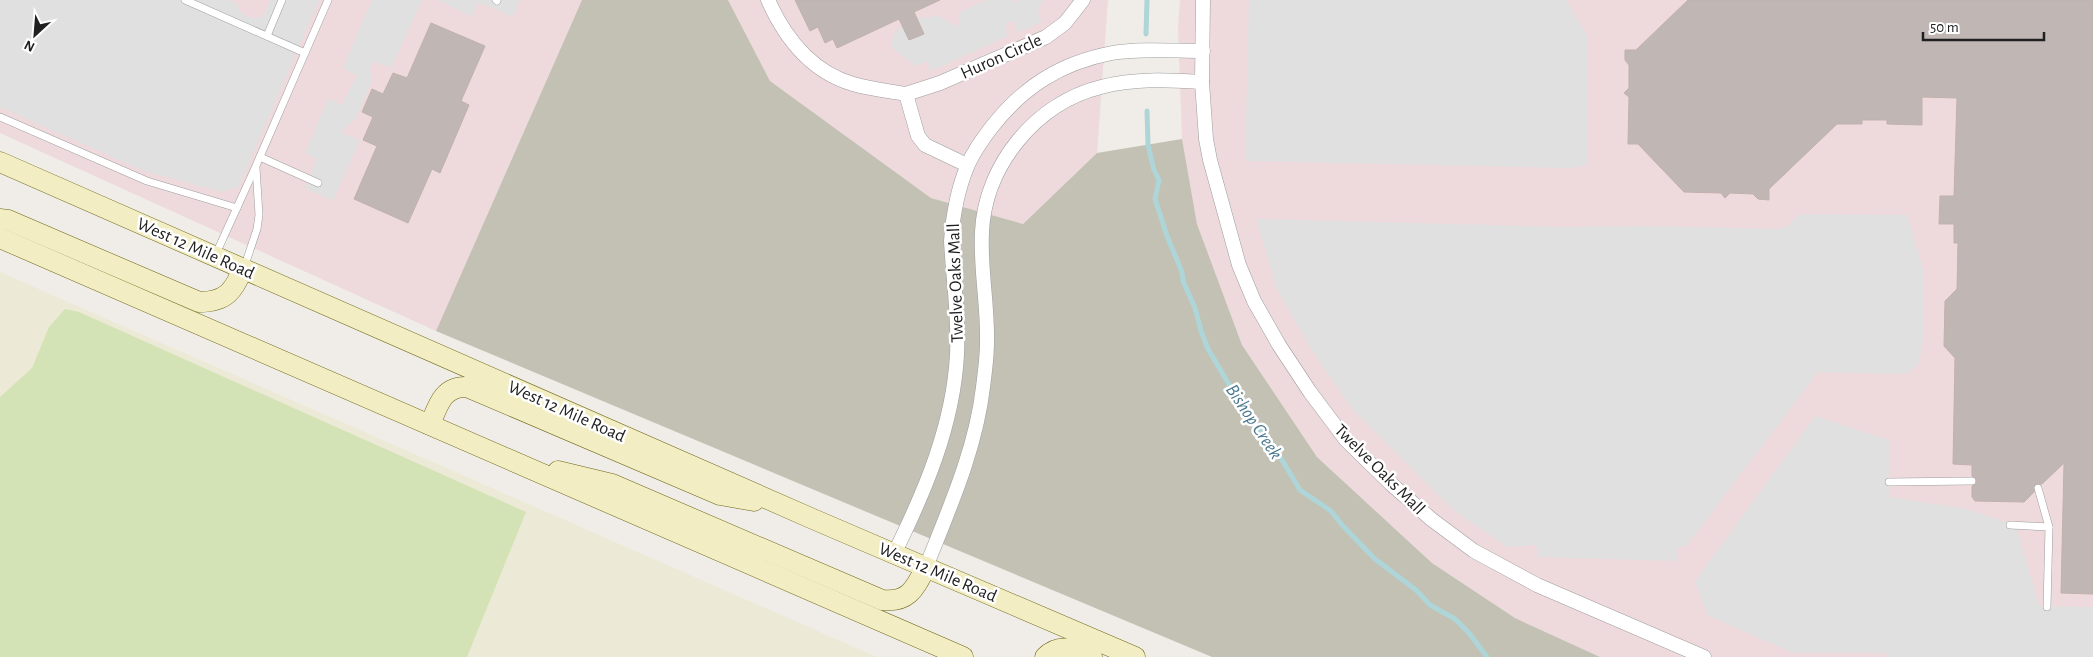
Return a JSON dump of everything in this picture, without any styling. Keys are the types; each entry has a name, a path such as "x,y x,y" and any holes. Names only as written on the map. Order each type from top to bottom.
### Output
{"main road":[{"name":"West 12 Mile Road","path":"0,162 894,554 1135,657"},
{"path":"0,219 8,220 200,302 209,302 226,296 237,285 243,268"},
{"path":"0,238 503,457 938,652 963,657"},
{"path":"430,425 441,399 446,393 460,387 468,387 720,495 784,506"},
{"path":"503,457 612,484 882,600 898,600 906,596 918,584 926,567"},
{"path":"1045,657 1055,650 1070,648 1092,657"}],"street":[{"name":"Huron Circle","path":"768,0 777,20 794,45 823,72 852,84 906,94 940,83 1046,37 1065,23 1082,0"},
{"name":"Twelve Oaks Mall","path":"1203,0 1202,82 1206,139 1239,265 1254,301 1279,345 1310,392 1346,440 1390,484 1431,520 1474,551 1537,585 1704,657"},
{"name":"Twelve Oaks Mall","path":"894,554 926,483 944,436 951,407 957,356 957,334 951,241 954,211 968,165 976,148 1008,107 1037,82 1066,67 1113,53 1203,51"},
{"name":"Twelve Oaks Mall","path":"926,567 971,448 980,411 988,340 982,246 983,219 995,176 1007,154 1039,119 1054,108 1083,92 1122,82 1169,80 1202,82"},
{"path":"906,94 918,136 926,145 968,165"}],"lane":[{"path":"185,0 305,54"},
{"path":"267,36 282,0"},
{"path":"214,256 256,168 328,0"},
{"path":"0,117 147,181 237,208"},
{"path":"260,157 318,183"},
{"path":"243,268 257,229 259,215 256,168"},
{"path":"1889,482 1972,481"},
{"path":"2038,488 2049,526 2047,607"},
{"path":"2010,525 2049,526"}],"shaded area":[{"path":"0,0 582,0 436,331 0,133"},
{"path":"0,0 229,0 237,3 241,13 254,19 264,15 270,0 319,0 241,181 237,188 222,192 144,171 0,107"},
{"path":"372,0 422,0 391,68 373,61 370,69 372,81 356,118 345,127 342,133 360,140 333,201 305,188 317,159 305,153 328,99 342,105 357,76 343,68"},
{"path":"437,0 520,0 513,17 478,2 472,17"},
{"path":"582,0 728,0 770,81 931,198 1023,224 1097,153 1182,139 1197,224 1242,345 1317,457 1432,563 1515,618 1600,657 1212,657 436,331"},
{"path":"728,0 1108,0 1097,153 1023,224 931,198 770,81"},
{"path":"986,0 1012,0 1014,3 1019,0 1044,0 1037,11 1042,22 1018,32 1012,21 1009,21 1005,28 1008,36 931,71 927,61 915,66 891,47 894,34 899,28 918,18 938,16 957,26 961,22 958,13"},
{"path":"1180,0 2093,0 2093,657 1600,657 1515,618 1432,563 1317,457 1242,345 1197,224 1182,140 1178,27"},
{"path":"1249,0 1566,0 1587,35 1587,165 1572,168 1245,161"},
{"path":"1800,214 1907,215 1923,269 1924,335 1919,363 1908,373 1902,374 1818,372 1687,545 1678,548 1678,561 1538,557 1536,545 1507,547 1452,509 1353,410 1311,349 1277,289 1256,219 1565,227 1646,226 1778,229 1787,226"},
{"path":"0,272 877,657 0,657"},
{"path":"1815,416 1889,440 1889,497 1967,509 2016,526 2039,606 2093,607 2093,657 1887,657 1886,653 1793,653 1707,615 1695,581"}],"green space":[{"path":"65,309 79,312 526,512 467,657 0,657 0,397 32,368 49,327"}],"building":[{"path":"795,0 940,0 914,12 924,34 909,40 899,19 837,48 833,39 825,43 818,27 810,31"},
{"path":"1688,0 2093,0 2093,594 2061,593 2064,463 2042,484 2035,484 2034,492 2024,502 1975,501 1972,497 1972,486 1976,484 1977,480 1972,476 1972,465 1953,464 1955,358 1944,346 1945,301 1957,289 1958,243 1954,243 1954,224 1939,224 1940,196 1954,196 1957,98 1922,97 1922,125 1887,124 1887,120 1862,120 1862,124 1837,124 1769,189 1769,200 1758,199 1753,194 1730,193 1725,198 1721,193 1684,192 1638,144 1628,144 1629,97 1624,93 1629,88 1629,65 1625,60 1625,50 1636,50"},
{"path":"431,23 485,46 461,101 469,105 440,173 432,169 408,223 354,199 377,146 363,140 373,117 362,112 372,89 383,94 393,73 407,78"}],"waterway":[{"name":"Bishop Creek","path":"1146,34 1147,0"},
{"name":"Bishop Creek","path":"1147,111 1148,145 1154,170 1159,180 1155,199 1208,349 1237,398 1279,455 1300,490 1331,511 1375,559 1416,590 1430,605 1455,619 1469,633 1487,657"}]}
